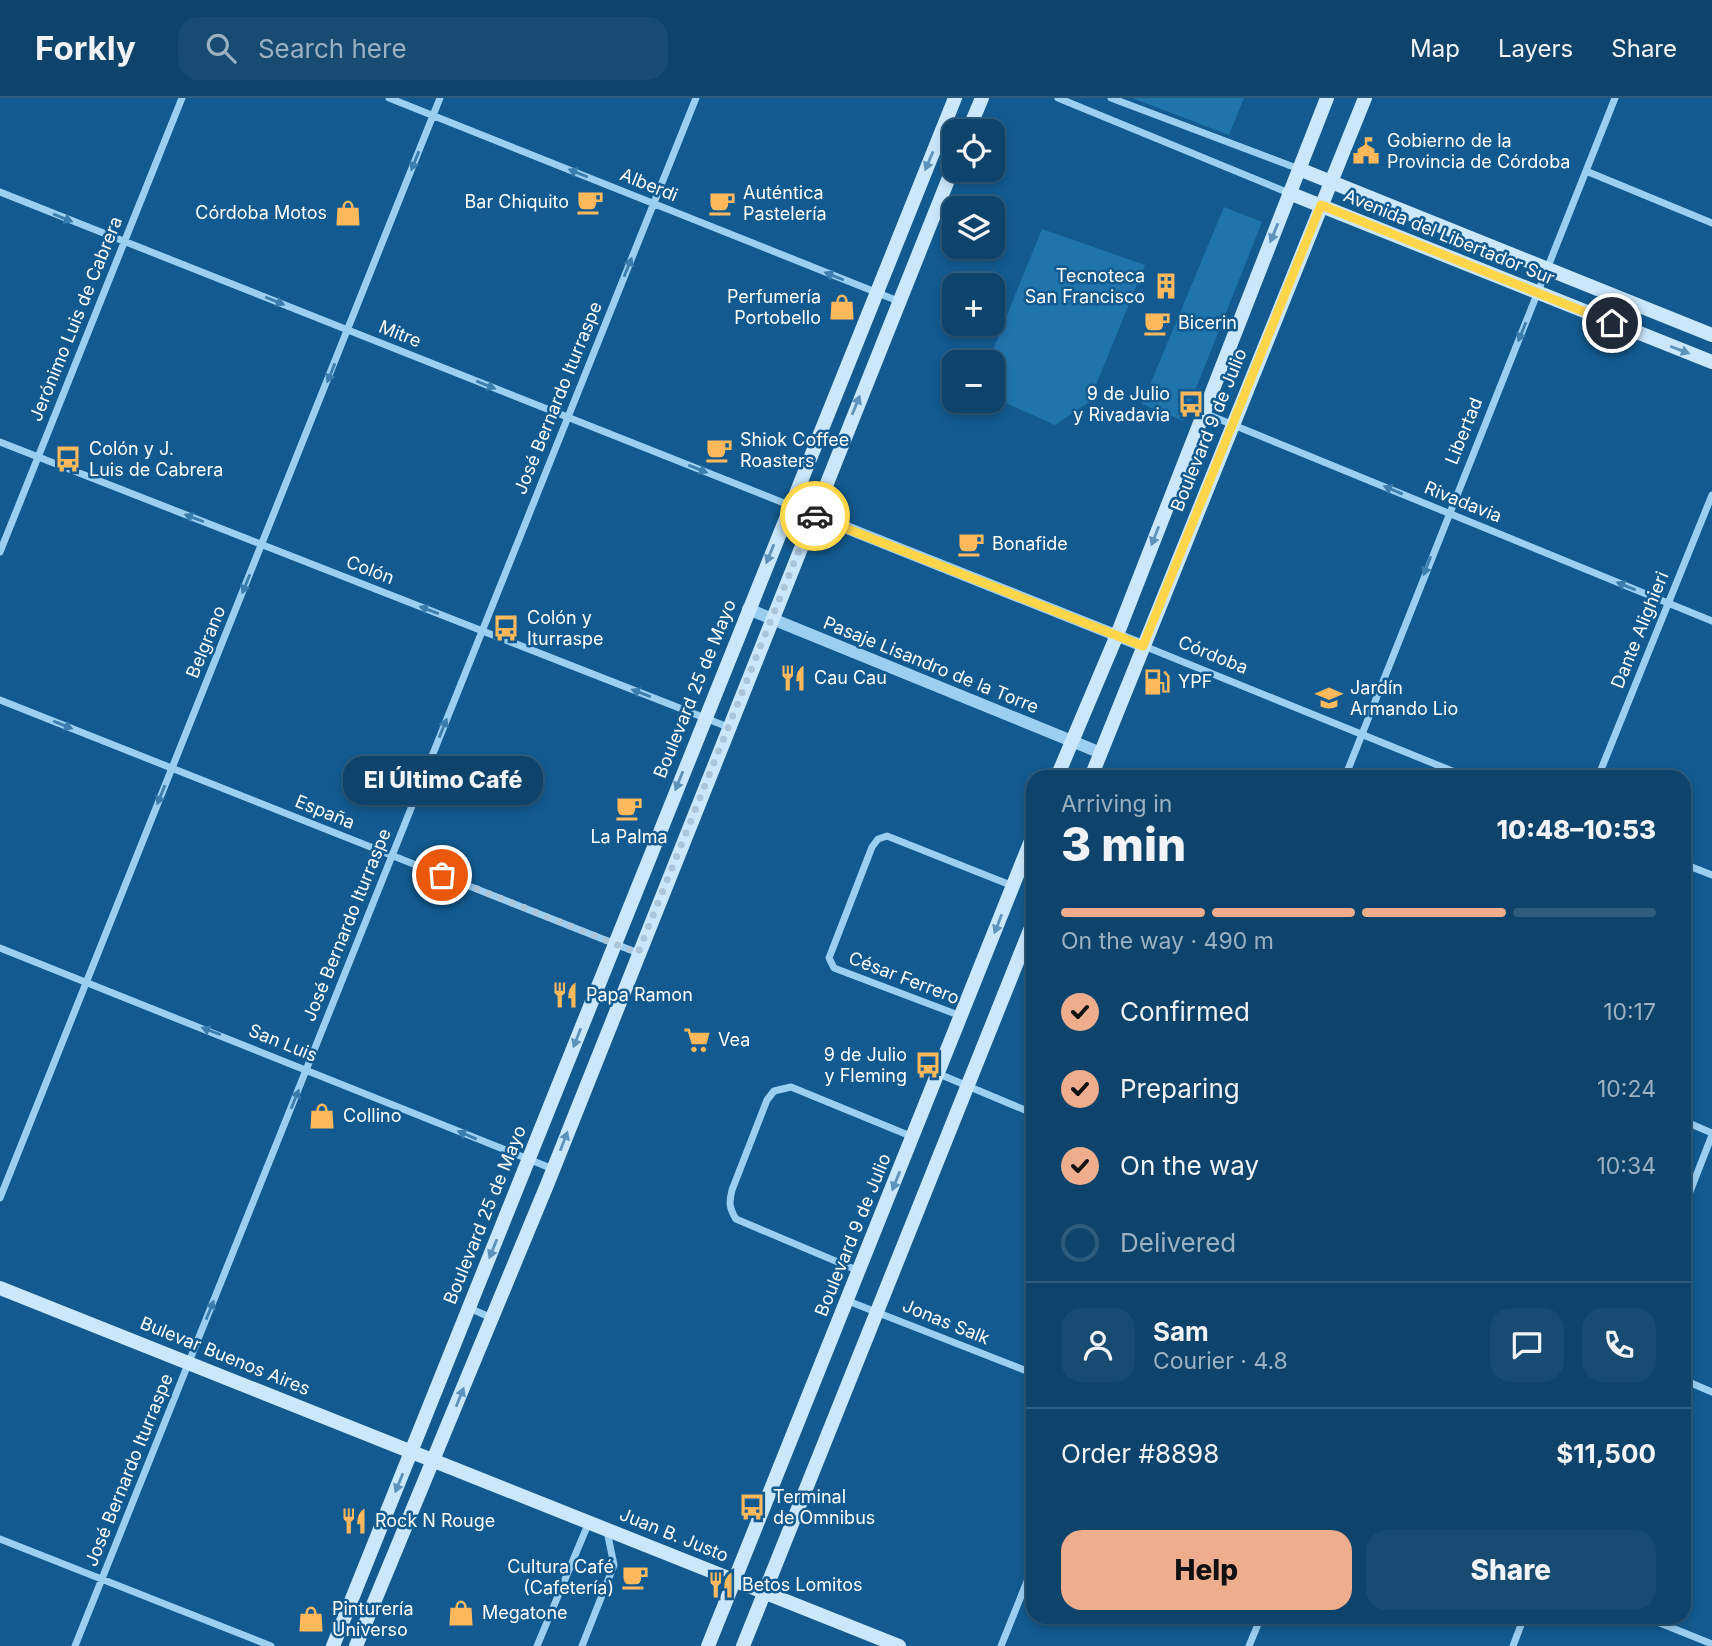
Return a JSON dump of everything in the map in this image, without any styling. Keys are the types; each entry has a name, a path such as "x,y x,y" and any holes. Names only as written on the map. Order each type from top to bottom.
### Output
{"main road":[{"name":"Boulevard 25 de Mayo","path":"334,1646 789,505 955,98"},
{"path":"973,119 982,98"},
{"name":"Boulevard 9 de Julio","path":"1060,770 1117,635 1327,98"},
{"name":"Boulevard 9 de Julio","path":"1094,770 1364,98"},
{"name":"Avenida del Libertador Sur","path":"1298,169 1712,335"},
{"path":"356,1646 553,1169 947,182"},
{"name":"Avenida del Libertador Sur","path":"1289,193 1712,362"},
{"name":"Boulevard 9 de Julio","path":"708,1646 1026,859"},
{"path":"743,1646 1026,940"},
{"name":"Bulevar Buenos Aires","path":"0,1288 435,1460"},
{"name":"Juan B. Justo","path":"435,1460 899,1646"}],"street":[{"name":"Jerónimo Luis de Cabrera","path":"0,552 181,98"},
{"name":"Alberdi","path":"389,98 898,301"},
{"name":"Belgrano","path":"0,1198 440,98"},
{"name":"José Bernardo Iturraspe","path":"75,1646 696,98"},
{"path":"1058,98 1289,193"},
{"path":"1111,98 1298,169"},
{"name":"Libertad","path":"1348,770 1615,98"},
{"path":"1586,171 1712,223"},
{"name":"Mitre","path":"0,192 789,505"},
{"name":"Rivadavia","path":"1202,412 1712,621"},
{"name":"Colón","path":"0,442 728,727"},
{"name":"Dante Alighieri","path":"1601,770 1712,495"},
{"name":"Córdoba","path":"789,505 1450,770"},
{"name":"Pasaje Lisandro de la Torre","path":"748,609 1101,753"},
{"name":"España","path":"0,700 638,953"},
{"name":"César Ferrero","path":"962,1016 834,968 829,958 872,847 878,839 887,836 1013,886"},
{"path":"1691,867 1712,875"},
{"name":"San Luis","path":"0,948 553,1169"},
{"path":"939,1074 1026,1111"},
{"path":"860,1271 736,1219 729,1205 732,1190 767,1100 774,1091 791,1087 914,1137"},
{"path":"1691,1124 1712,1134 1691,1190"},
{"name":"Jonas Salk","path":"848,1301 1026,1371"},
{"name":"Boulevard 25 de Mayo","path":"469,1308 492,1318"},
{"path":"1691,1383 1712,1392"},
{"path":"537,1646 589,1522"},
{"path":"582,1646 614,1565 607,1529"},
{"path":"0,1539 271,1646"},
{"path":"1001,1646 1026,1584"},
{"path":"1249,1646 1258,1624"},
{"path":"1513,1646 1521,1624"},
{"path":"1662,1624 1712,1644"}],"shaded area":[{"path":"1132,98 1244,98 1229,135"},
{"path":"1224,207 1262,222 1183,421 1142,404"},
{"path":"1042,229 1145,265 1089,402 1055,425 1005,403 1005,350 993,350 999,336 1005,336 1005,320"}],"way so far":[{"path":"442,875 638,953 813,515 815,516"}],"place":[{"name":"Gobierno de la Provincia de Córdoba","path":"1366,151"},
{"name":"Bar Chiquito","path":"590,202"},
{"name":"Auténtica Pastelería","path":"722,203"},
{"name":"Córdoba Motos","path":"348,213"},
{"name":"Tecnoteca San Francisco","path":"1166,286"},
{"name":"Perfumería Portobello","path":"842,307"},
{"name":"Bicerin","path":"1157,323"},
{"name":"9 de Julio y Rivadavia","path":"1191,404"},
{"name":"Shiok Coffee Roasters","path":"719,450"},
{"name":"Colón y J. Luis de Cabrera","path":"68,459"},
{"name":"Bonafide","path":"971,544"},
{"name":"Colón y Iturraspe","path":"506,628"},
{"name":"Cau Cau","path":"793,678"},
{"name":"YPF","path":"1157,682"},
{"name":"Jardín Armando Lio","path":"1329,698"},
{"name":"La Palma","path":"629,808"},
{"name":"El Último Café","path":"442,875"},
{"name":"Papa Ramon","path":"565,995"},
{"name":"Vea","path":"697,1040"},
{"name":"9 de Julio y Fleming","path":"928,1065"},
{"name":"Collino","path":"322,1116"},
{"name":"Terminal de Omnibus","path":"752,1507"},
{"name":"Rock N Rouge","path":"354,1521"},
{"name":"Cultura Café (Cafetería)","path":"635,1577"},
{"name":"Betos Lomitos","path":"721,1585"},
{"name":"Megatone","path":"461,1613"},
{"name":"Pinturería Universo","path":"311,1619"}],"route":[{"path":"815,516 1143,646 1321,205 1612,323"}]}
